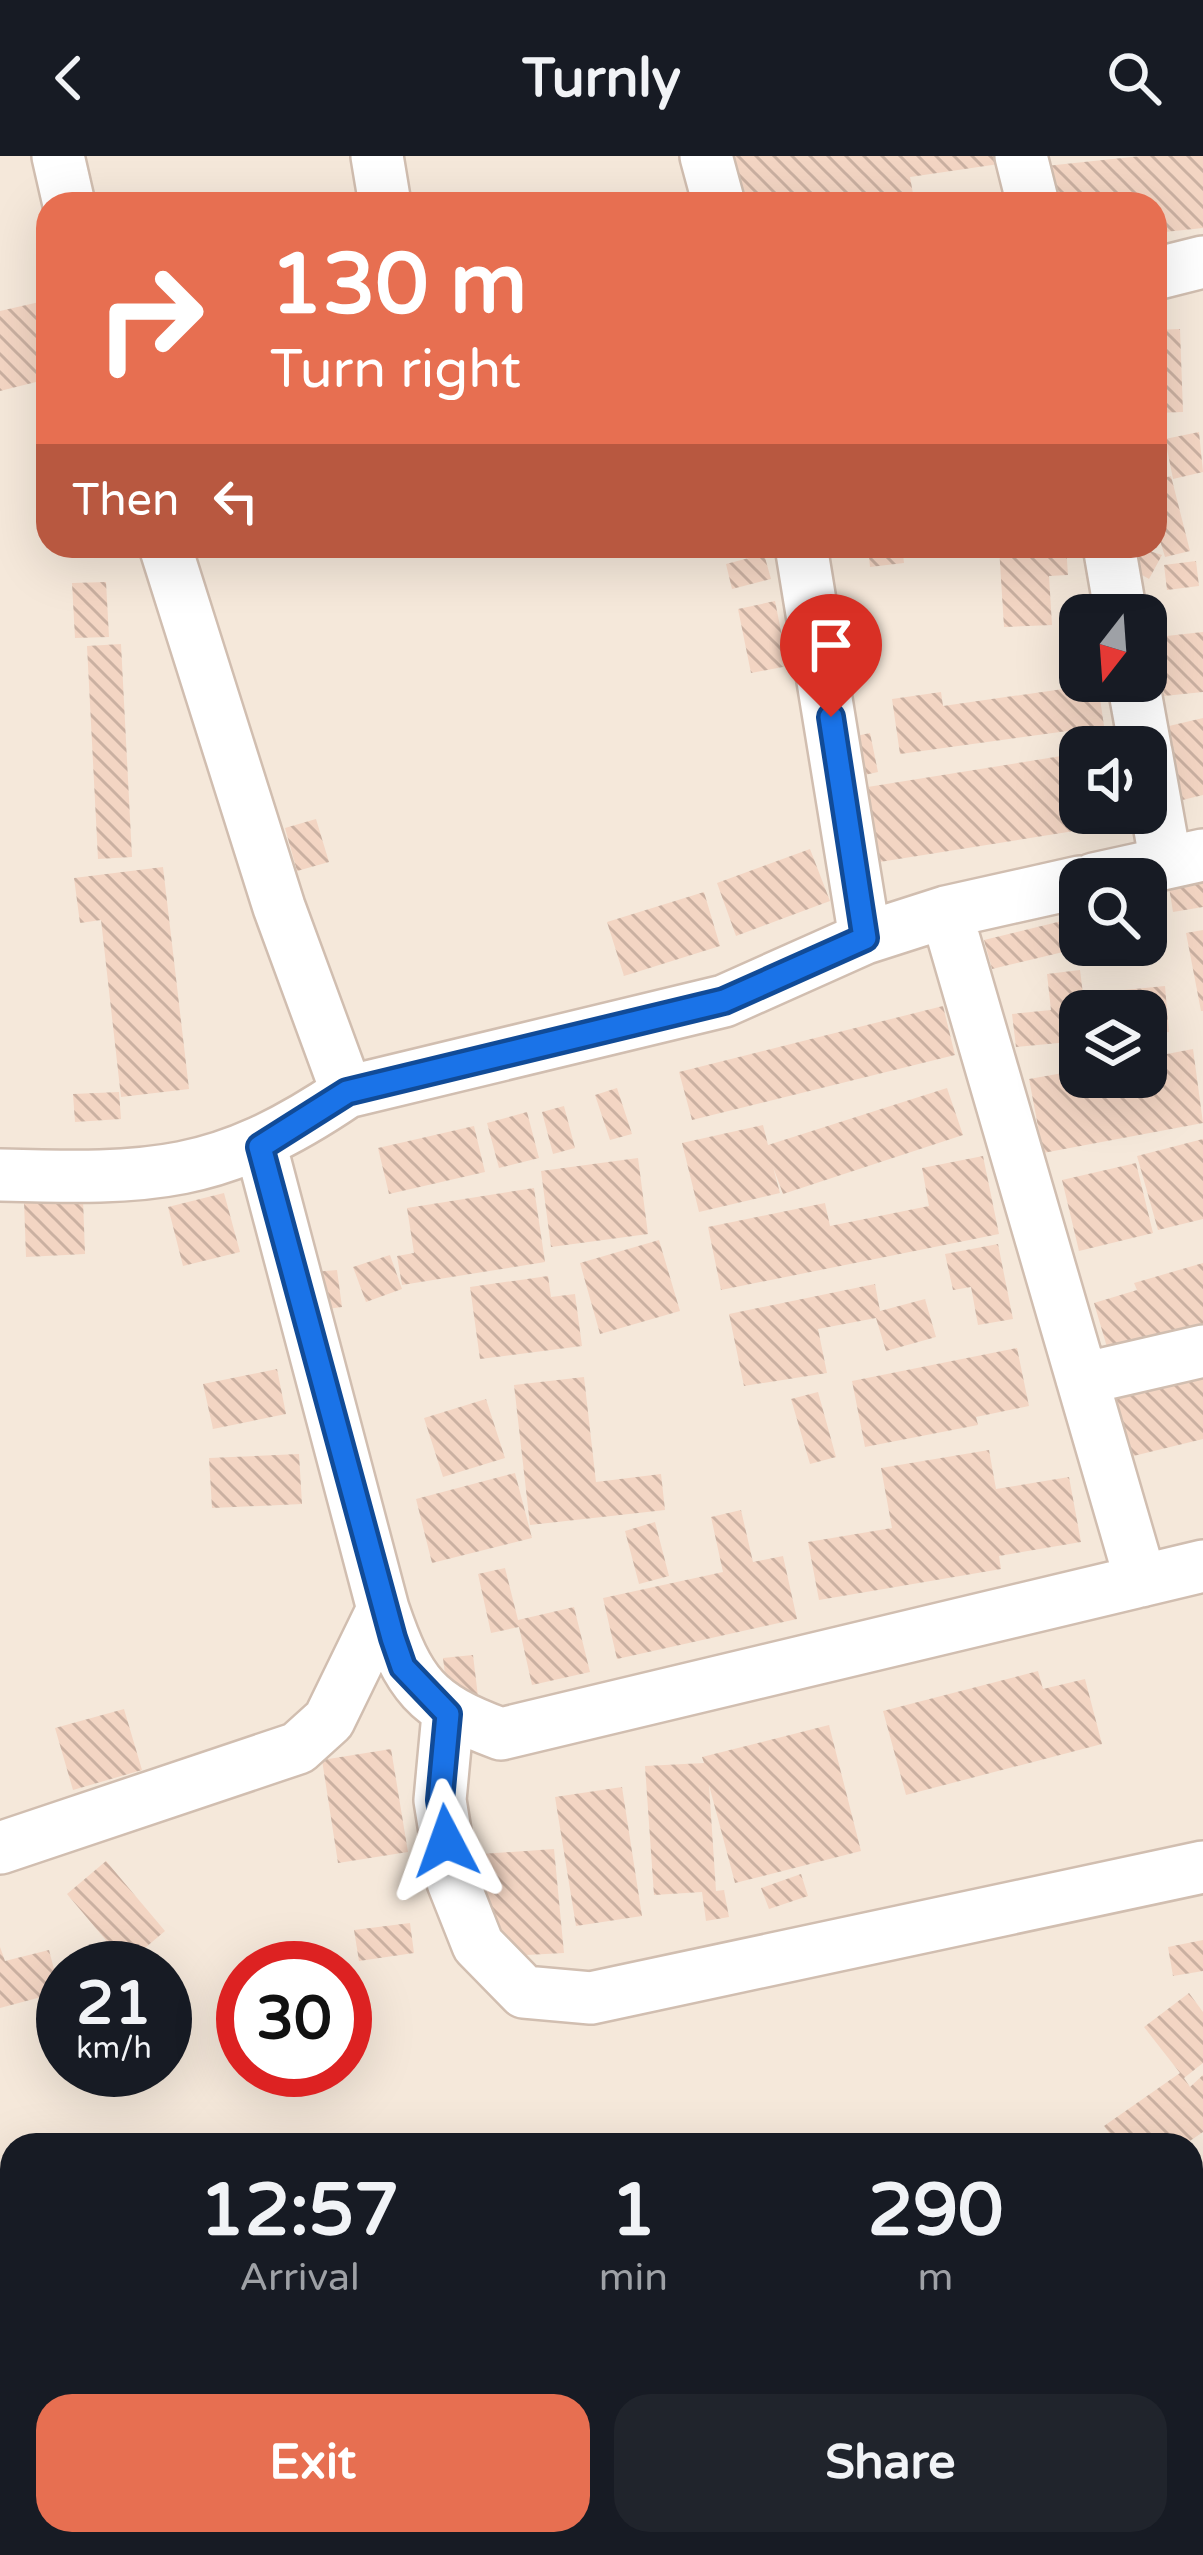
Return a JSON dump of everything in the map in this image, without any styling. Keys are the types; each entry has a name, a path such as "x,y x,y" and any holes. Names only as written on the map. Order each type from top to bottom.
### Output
{"street":[{"path":"58,156 66,192"},
{"path":"376,156 384,192"},
{"path":"706,156 715,192"},
{"path":"1021,156 1030,192"},
{"path":"1167,271 1203,262"},
{"path":"169,558 279,907 347,1092"},
{"path":"803,558 865,938"},
{"path":"1111,558 1117,594"},
{"path":"1167,810 1184,859"},
{"path":"0,1175 183,1172 260,1147 347,1092 724,1001 865,938 946,912 1059,887"},
{"path":"946,912 1141,1581"},
{"path":"260,1147 383,1609 403,1667 448,1714 501,1734 1203,1566"},
{"path":"1082,1379 1203,1352"},
{"path":"0,1848 298,1748 329,1720 383,1609"},
{"path":"448,1714 440,1800 453,1882 478,1945 524,1992 591,1998 1203,1868"}],"shaded area":[{"path":"0,156 1203,156 1203,2133 0,2133"}],"building":[{"path":"734,156 998,156 999,164 910,177 913,192 740,192"},
{"path":"1141,156 1203,156 1203,228 1167,232 1167,192 1049,192 1046,166"},
{"path":"36,303 36,382 0,391 0,311"},
{"path":"1180,329 1183,412 1167,413 1167,330"},
{"path":"1199,432 1203,472 1173,479 1167,439"},
{"path":"1171,476 1190,551 1167,557 1167,477"},
{"path":"765,558 771,579 732,589 726,564"},
{"path":"869,558 903,558 904,563 870,567"},
{"path":"1000,558 1067,558 1068,575 1049,576 1052,625 1004,627"},
{"path":"1128,558 1160,558 1149,579 1124,565"},
{"path":"1196,561 1199,586 1167,590 1164,565"},
{"path":"106,582 109,637 75,638 72,583"},
{"path":"775,601 788,666 751,673 738,609"},
{"path":"1203,632 1203,692 1167,696 1167,636"},
{"path":"121,644 132,857 98,859 87,646"},
{"path":"1059,690 1059,702 1101,702 1104,726 1059,726 1059,732 900,754 892,699 941,692 943,706"},
{"path":"1203,718 1203,795 1170,803 1167,726"},
{"path":"870,733 878,772 851,778 843,739"},
{"path":"1059,756 1059,833 867,864 855,789"},
{"path":"316,819 329,862 297,871 285,828"},
{"path":"810,849 830,901 736,936 717,883"},
{"path":"163,867 189,1089 121,1097 101,920 80,923 74,878"},
{"path":"1203,869 1203,907 1173,912 1167,875"},
{"path":"704,892 720,946 624,976 607,922"},
{"path":"1059,922 1059,953 992,969 984,940"},
{"path":"1203,930 1203,1011 1201,1011 1186,933"},
{"path":"1080,970 1082,990 1059,990 1059,1043 1016,1047 1012,1014 1051,1010 1047,974"},
{"path":"943,1006 955,1055 692,1120 679,1072"},
{"path":"1193,1049 1203,1123 1043,1153 1029,1079 1059,1074 1059,1098 1167,1098 1167,1054"},
{"path":"617,1088 632,1134 610,1140 595,1095"},
{"path":"947,1088 963,1135 783,1194 773,1167 780,1193 699,1212 682,1143 763,1125 768,1145"},
{"path":"119,1092 121,1119 75,1122 73,1094"},
{"path":"564,1106 575,1148 553,1154 542,1112"},
{"path":"527,1112 539,1158 499,1168 487,1123"},
{"path":"474,1126 485,1172 389,1194 378,1148"},
{"path":"1203,1139 1203,1219 1158,1230 1137,1156"},
{"path":"983,1156 999,1234 721,1290 708,1227 825,1203 830,1226 929,1206 922,1168"},
{"path":"638,1158 648,1234 551,1247 541,1171"},
{"path":"1136,1163 1153,1233 1079,1251 1062,1180"},
{"path":"534,1188 545,1262 402,1285 397,1256 414,1253 407,1208"},
{"path":"224,1193 240,1252 183,1266 168,1207"},
{"path":"83,1199 85,1254 26,1257 24,1201"},
{"path":"659,1240 680,1311 600,1334 580,1263"},
{"path":"998,1244 1013,1319 978,1325 971,1287 953,1290 945,1254"},
{"path":"390,1255 402,1289 366,1302 353,1267"},
{"path":"1203,1263 1203,1327 1109,1354 1094,1303 1137,1290 1134,1283"},
{"path":"337,1270 342,1307 319,1310 313,1272"},
{"path":"548,1276 551,1297 575,1294 582,1346 480,1359 470,1287"},
{"path":"875,1284 880,1311 925,1299 936,1337 886,1351 876,1318 818,1329 827,1373 744,1386 729,1314"},
{"path":"1017,1348 1029,1406 976,1417 978,1425 865,1447 852,1381"},
{"path":"277,1369 286,1414 213,1429 203,1384"},
{"path":"1203,1369 1203,1439 1121,1459 1104,1393"},
{"path":"584,1377 596,1482 661,1474 665,1510 530,1525 514,1385"},
{"path":"818,1392 836,1457 810,1464 791,1399"},
{"path":"486,1399 505,1458 443,1477 424,1418"},
{"path":"989,1450 996,1489 1069,1477 1081,1542 999,1556 1001,1569 819,1600 808,1542 892,1528 881,1468"},
{"path":"299,1454 302,1504 212,1508 209,1458"},
{"path":"515,1473 532,1538 432,1563 416,1499"},
{"path":"741,1510 753,1562 783,1556 797,1619 617,1659 603,1598 723,1572 711,1517"},
{"path":"655,1522 669,1576 639,1584 625,1531"},
{"path":"505,1568 518,1620 574,1607 590,1672 532,1685 519,1627 491,1633 478,1574"},
{"path":"473,1655 479,1705 449,1709 443,1658"},
{"path":"1038,1671 1043,1689 1085,1679 1102,1744 906,1795 883,1711"},
{"path":"124,1709 142,1770 73,1790 55,1728"},
{"path":"829,1725 861,1851 735,1883 709,1785 716,1891 724,1890 729,1917 706,1921 702,1892 654,1895 645,1766 704,1763 702,1757"},
{"path":"391,1749 408,1852 338,1863 322,1760"},
{"path":"622,1787 642,1916 576,1926 555,1797"},
{"path":"554,1849 564,1953 489,1957 481,1854"},
{"path":"106,1861 165,1931 153,1941 107,1941 67,1894"},
{"path":"801,1874 808,1896 769,1909 761,1888"},
{"path":"410,1923 414,1953 372,1959 372,1941 356,1941 354,1930"},
{"path":"1203,1940 1203,1971 1173,1976 1168,1947"},
{"path":"0,1947 5,1961 36,1953 36,1998 0,2008"},
{"path":"1189,1993 1203,2012 1203,2063 1184,2078 1190,2087 1203,2075 1202,2133 1109,2133 1104,2126 1180,2073 1144,2027"}],"route":[{"path":"446,1841 440,1800 448,1714 403,1667 383,1609 260,1147 347,1092 724,1001 865,938 831,717"}]}
